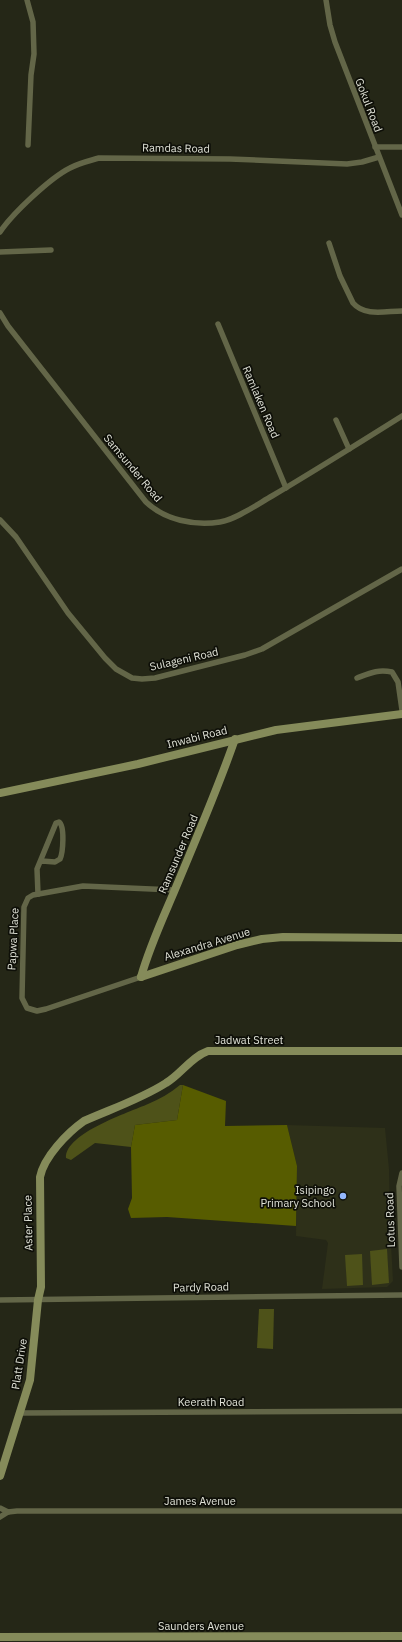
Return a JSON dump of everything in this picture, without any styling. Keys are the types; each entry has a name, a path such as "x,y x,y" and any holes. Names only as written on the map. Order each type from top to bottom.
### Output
{"street":[{"path":"27,0 33,22 34,54 31,75 28,145"},
{"name":"Gokul Road","path":"326,0 330,25 335,42 402,215"},
{"path":"375,147 402,147"},
{"name":"Ramdas Road","path":"0,232 21,208 57,176 68,168 99,158 230,158 347,164 362,162 379,157"},
{"path":"329,243 340,276 356,307 365,312 402,311"},
{"path":"0,252 51,250"},
{"name":"Samsunder Road","path":"0,313 8,326 78,413 99,444 146,502 165,516 182,521 204,523 221,522 249,509 286,488 402,416"},
{"name":"Ramlaken Road","path":"218,324 286,488"},
{"path":"336,420 349,449"},
{"name":"Sulageni Road","path":"1,522 16,537 48,584 90,640 116,669 132,678 156,678 245,655 262,649 402,569"},
{"path":"357,678 375,670 392,672 398,682 402,710"},
{"name":"Inwabi Road","path":"0,793 138,764 276,730 402,714"},
{"name":"Ramsunder Road","path":"141,977 148,955 174,890 223,774 234,740"},
{"path":"42,860 55,862 60,860 62,854 63,826 60,822 56,823 37,869 38,894 83,886 174,890"},
{"name":"Papwa Place","path":"27,1008 23,1003 22,992 24,907 28,898 38,894"},
{"name":"Alexandra Avenue","path":"27,1008 37,1011 46,1009 237,945 262,939 283,937 402,938"},
{"name":"Jadwat Street","path":"55,1149 80,1124 162,1086 199,1055 208,1051 402,1051"},
{"name":"Aster Place","path":"38,1300 41,1287 40,1178 46,1162 55,1149"},
{"name":"Lotus Road","path":"402,1173 399,1186 402,1267"},
{"name":"Pardy Road","path":"0,1300 402,1295"},
{"name":"Platt Drive","path":"0,1476 30,1380 38,1300"},
{"name":"Keerath Road","path":"20,1412 402,1411"},
{"path":"0,1508 8,1512"},
{"name":"James Avenue","path":"0,1517 8,1512 17,1511 402,1511"},
{"name":"Saunders Avenue","path":"0,1637 402,1636"}],"shaded area":[{"path":"183,1085 226,1101 225,1126 287,1125 297,1166 296,1226 167,1217 131,1218 128,1209 132,1198 131,1147 135,1125 177,1120"},
{"name":"Isipingo Primary School","path":"287,1125 385,1128 389,1169 393,1281 387,1287 322,1289 328,1243 326,1240 296,1236 297,1166"}],"green space":[{"path":"180,1085 183,1085 177,1120 135,1125 131,1147 95,1143 71,1160 66,1158 68,1149 76,1140 87,1132 114,1118 157,1100"},
{"path":"387,1249 389,1283 372,1285 370,1251"},
{"path":"362,1254 363,1285 347,1286 345,1255"},
{"path":"259,1309 274,1309 273,1349 257,1348"}],"place":[{"name":"Isipingo Primary School","path":"343,1196"}]}
